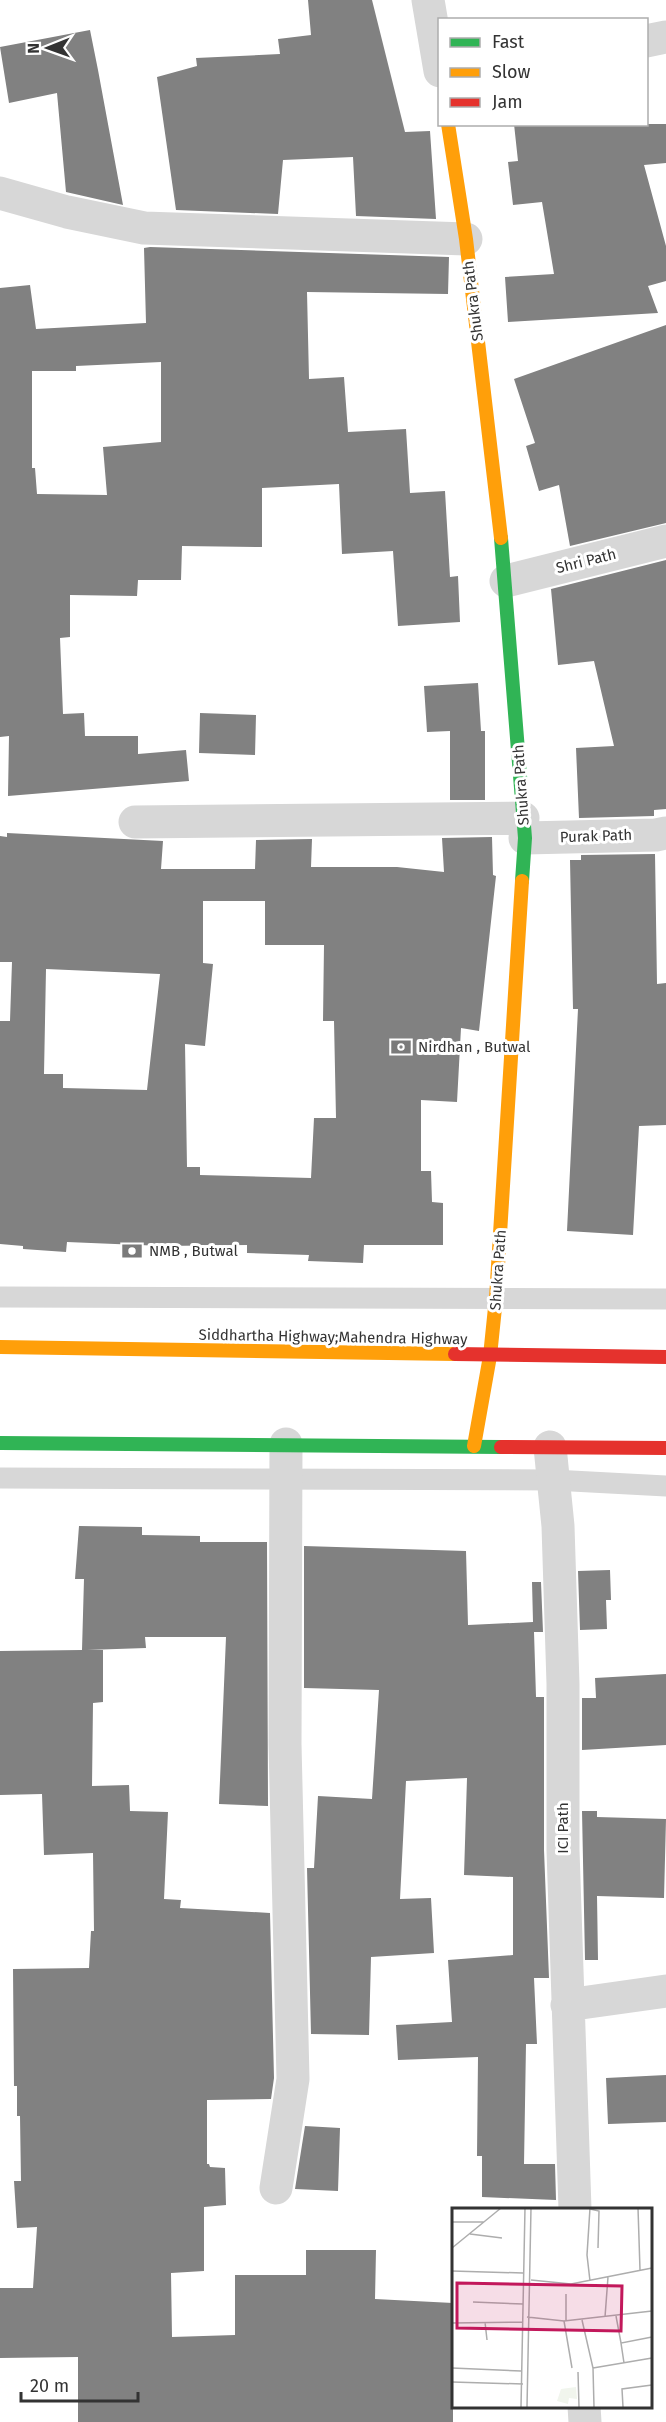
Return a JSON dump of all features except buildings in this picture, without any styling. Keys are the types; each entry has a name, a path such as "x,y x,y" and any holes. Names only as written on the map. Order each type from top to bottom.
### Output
{"main road":[{"name":"Shukra Path","path":"448,126 466,239 506,581 524,828 496,1298 490,1356 474,1446"},
{"name":"Siddhartha Highway;Mahendra Highway","path":"0,1347 666,1357"},
{"path":"0,1443 666,1448"}],"street":[{"path":"428,0 438,59"},
{"path":"648,41 666,37"},
{"path":"0,193 67,212 144,228 466,239"},
{"name":"Shri Path","path":"506,581 666,541"},
{"name":"Purak Path","path":"135,822 524,828 656,835 666,832"},
{"path":"276,2188 293,2079 285,1744 286,1444"},
{"name":"ICI Path","path":"550,1447 558,1526 563,1684 563,1850 575,2208"},
{"path":"567,2005 666,1991"},
{"path":"584,2407 585,2422"}],"lane":[{"path":"0,1297 666,1299"},
{"path":"0,1478 553,1480 666,1486"}],"traffic: fast":[{"path":"501,538 525,838 522,881"},
{"path":"0,1443 501,1447"}],"traffic: slow":[{"path":"448,126 466,239 501,538"},
{"path":"474,1446 490,1356 496,1298 522,881"},
{"path":"0,1347 455,1354"}],"traffic: jam":[{"path":"455,1354 666,1357"},
{"path":"501,1447 666,1448"}],"place":[{"name":"Nirdhan , Butwal","path":"401,1047"},
{"name":"NMB , Butwal","path":"132,1251"}]}
